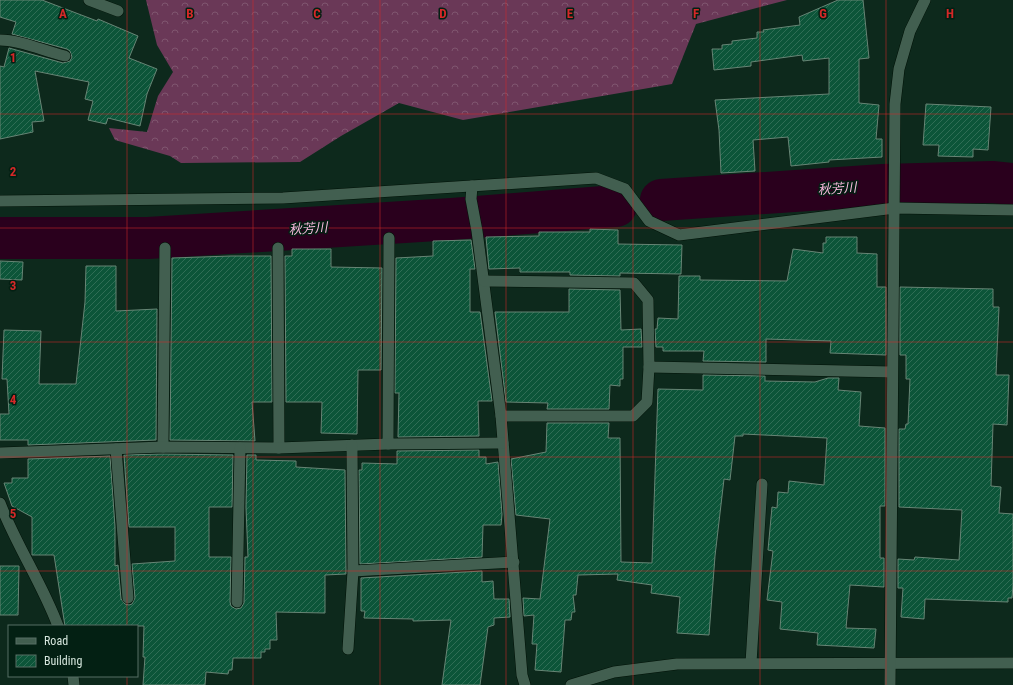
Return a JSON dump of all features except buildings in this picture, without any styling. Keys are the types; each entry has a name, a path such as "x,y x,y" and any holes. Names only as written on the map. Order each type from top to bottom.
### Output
{"street":[{"path":"90,0 118,11"},
{"path":"890,685 895,104 899,69 910,31 925,0"},
{"path":"0,40 16,41 43,51 65,56"},
{"path":"0,201 283,198 596,178 625,190 650,221 678,235 895,208 1013,210"},
{"path":"472,186 471,199 477,231 502,416 522,675 525,685"},
{"path":"388,444 389,238"},
{"path":"163,447 165,248"},
{"path":"278,248 279,448"},
{"path":"484,281 634,283 648,300 649,367 647,402 633,416 502,416"},
{"path":"649,367 892,372"},
{"path":"0,453 163,447 279,448 388,444 503,443"},
{"path":"348,649 353,571 352,445"},
{"path":"237,602 240,448"},
{"path":"116,449 128,598"},
{"path":"751,663 762,484"},
{"path":"0,503 11,531 50,604 58,625"},
{"path":"353,571 514,562"},
{"path":"571,685 614,672 677,664 1013,663"}],"green space":[{"path":"146,0 787,0 696,24 672,84 463,120 399,103 341,136 300,162 181,163 170,156 115,140 109,128 147,132 158,96 173,72 157,45"}],"waterway":[{"name":"秋芳川","path":"661,200 883,185 992,182 1013,184"},
{"name":"秋芳川","path":"0,238 148,238 452,219 616,206"}]}
